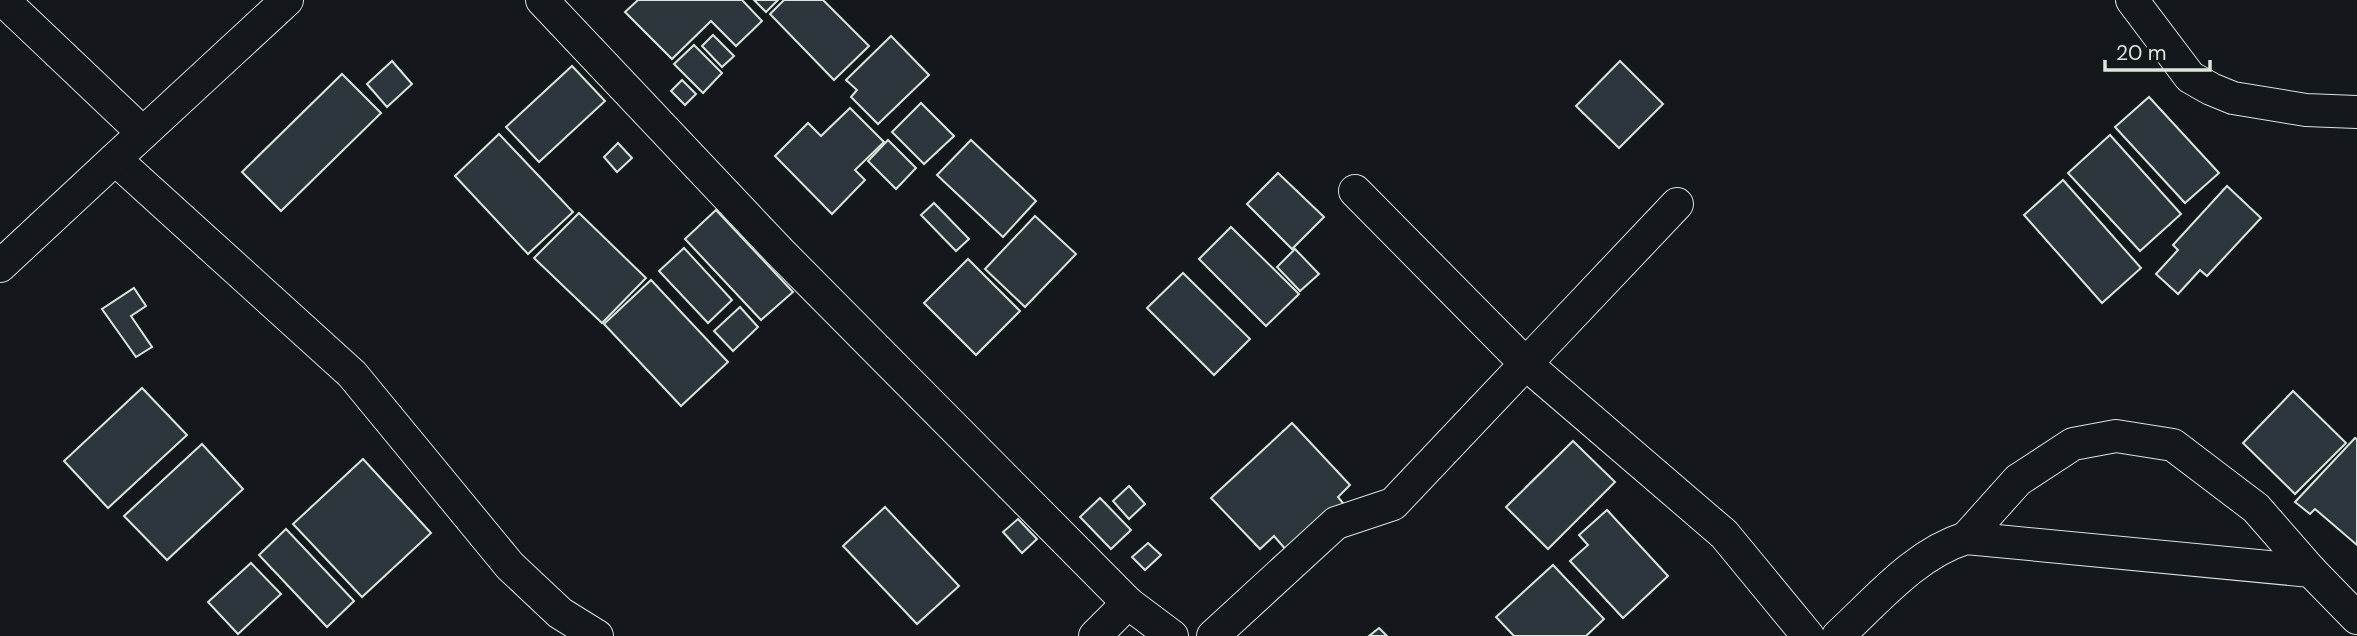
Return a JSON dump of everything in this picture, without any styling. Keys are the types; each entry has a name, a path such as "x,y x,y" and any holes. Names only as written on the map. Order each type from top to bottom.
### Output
{"street":[{"path":"4,0 143,133"},
{"path":"0,266 286,0"},
{"path":"542,0 780,252 1128,603 1172,636"},
{"path":"2132,0 2190,77 2211,89 2233,98 2306,110 2357,112"},
{"path":"115,159 352,374 510,566 560,613 597,636"},
{"path":"1355,191 1526,365 1724,534 1808,636"},
{"path":"1213,636 1336,523 1393,504 1677,204"},
{"path":"1966,538 2018,480 2073,444 2116,436 2173,445 2256,508 2311,572 2357,618"},
{"path":"1838,636 1920,560 1944,545 1966,538 2311,572"},
{"path":"1095,636 1128,603"}],"building":[{"path":"638,0 742,0 762,21 736,46 711,21 672,59 625,12"},
{"path":"754,0 778,0 766,12"},
{"path":"784,0 823,0 869,46 834,80 770,14"},
{"path":"713,35 734,56 722,67 702,46"},
{"path":"891,36 929,75 878,124 851,97 857,90 846,80"},
{"path":"694,45 722,73 703,93 674,64"},
{"path":"392,61 412,84 387,107 367,84"},
{"path":"1620,61 1663,104 1619,148 1576,106"},
{"path":"572,66 605,101 539,162 506,127"},
{"path":"342,74 381,113 281,211 242,172"},
{"path":"682,80 696,94 685,105 671,91"},
{"path":"2149,97 2219,173 2185,203 2115,127"},
{"path":"921,103 954,136 924,164 892,132"},
{"path":"850,108 884,142 855,170 865,180 832,214 775,156 808,123 821,136"},
{"path":"499,134 573,212 528,254 455,176"},
{"path":"2110,135 2181,214 2140,251 2068,173"},
{"path":"888,140 916,168 896,189 868,161"},
{"path":"971,140 1036,201 1003,237 937,175"},
{"path":"618,143 632,158 617,172 604,157"},
{"path":"1278,173 1324,217 1292,249 1247,204"},
{"path":"2063,180 2141,268 2102,303 2024,215"},
{"path":"2227,186 2261,218 2207,276 2200,270 2178,294 2156,274 2178,250 2173,245"},
{"path":"934,203 969,239 956,251 921,215"},
{"path":"716,210 793,292 761,320 685,239"},
{"path":"579,213 646,278 602,323 534,258"},
{"path":"1035,216 1076,254 1025,307 985,269"},
{"path":"1231,227 1299,294 1266,326 1199,259"},
{"path":"684,248 732,300 708,323 659,271"},
{"path":"1295,249 1319,274 1300,291 1277,267"},
{"path":"968,259 1020,311 976,355 924,303"},
{"path":"1183,273 1250,339 1214,375 1147,308"},
{"path":"651,280 728,362 681,406 604,324"},
{"path":"134,288 146,306 131,316 152,347 136,357 102,309"},
{"path":"740,307 758,327 733,351 714,331"},
{"path":"142,388 187,435 108,508 64,461"},
{"path":"2293,391 2346,443 2295,494 2243,443"},
{"path":"1292,423 1350,485 1338,497 1347,508 1293,558 1274,536 1260,549 1211,498"},
{"path":"2355,438 2357,545 2315,509 2310,514 2295,502"},
{"path":"1573,441 1615,482 1548,549 1506,507"},
{"path":"202,444 243,489 167,560 124,516"},
{"path":"363,459 431,533 362,597 293,524"},
{"path":"1129,486 1145,504 1129,519 1113,501"},
{"path":"1100,498 1131,530 1111,549 1080,517"},
{"path":"885,507 959,586 917,624 843,546"},
{"path":"1607,510 1668,576 1623,618 1570,561 1588,545 1579,535"},
{"path":"1018,519 1037,539 1022,553 1003,532"},
{"path":"286,529 354,601 327,627 259,555"},
{"path":"1148,543 1161,555 1145,570 1132,557"},
{"path":"251,563 281,594 238,634 208,602"},
{"path":"1553,565 1604,619 1586,636 1514,636 1496,617"},
{"path":"1379,628 1387,636 1369,636"}]}
